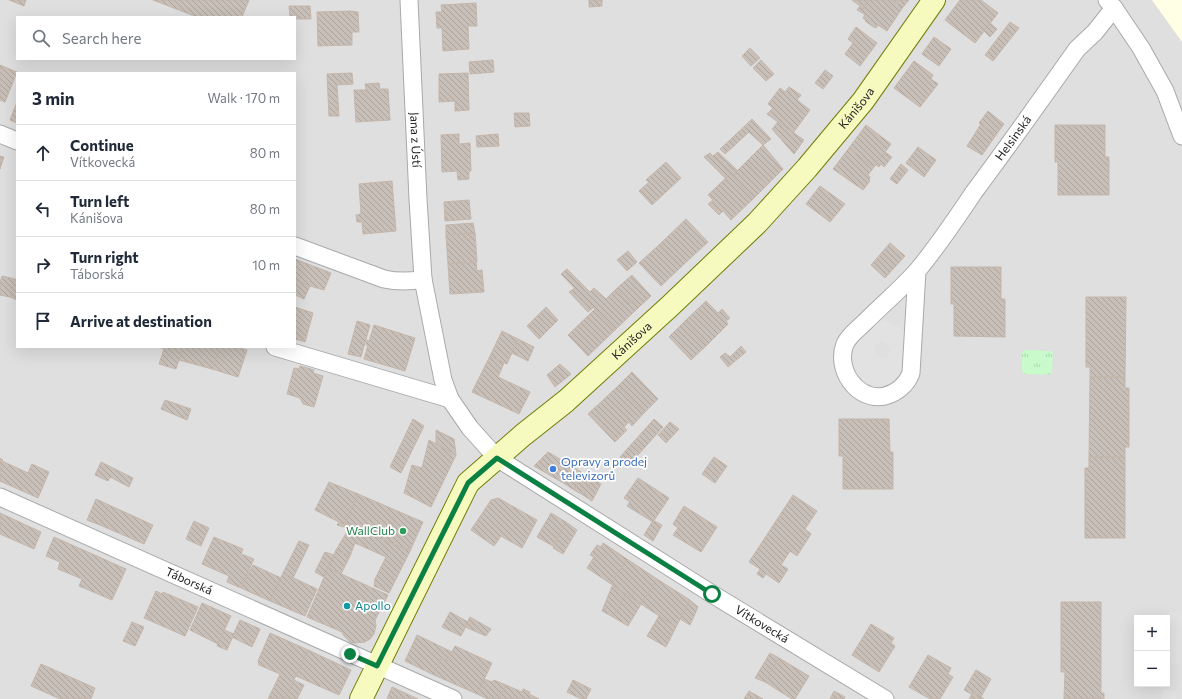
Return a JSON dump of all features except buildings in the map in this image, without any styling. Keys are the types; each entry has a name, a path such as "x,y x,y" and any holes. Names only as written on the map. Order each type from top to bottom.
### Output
{"street":[{"name":"Jana z Ústí","path":"409,0 423,279 443,380 450,399 470,428 497,458"},
{"name":"Kánišova","path":"361,699 468,483 566,401 757,223 863,101 934,0"},
{"name":"Helsinská","path":"917,271 911,373 906,384 892,393 885,396 869,395 854,387 849,380 843,361 843,353 849,337 917,271 1077,50 1095,32 1110,4 1141,48 1165,91 1182,136"},
{"path":"0,134 16,141"},
{"path":"296,246 384,279 396,282 409,282 423,279"},
{"path":"278,348 450,399"},
{"name":"Vítkovecká","path":"497,458 712,594 885,699"},
{"name":"Táborská","path":"0,497 453,699"}],"shaded area":[{"path":"0,0 1182,0 1182,699 0,699"},
{"path":"1152,0 1182,0 1182,42"},
{"path":"878,317 907,331 905,368 901,375 888,385 880,386 866,384 859,380 852,369 851,361 852,349 856,338","holes":["882,341 889,346 890,351 888,356 883,359 876,356 874,351 875,345"]},
{"path":"1169,612 1182,613 1181,665 1170,664 1170,615 1169,615"},
{"path":"1162,689 1177,691 1175,699 1161,699"}],"green space":[{"path":"1025,350 1050,351 1053,353 1052,373 1049,375 1024,374 1022,371 1022,353"}],"place":[{"name":"Opravy a prodej televizorů","path":"553,469"},
{"name":"WallClub","path":"403,531"},
{"name":"Apollo","path":"347,606"}],"route":[{"path":"350,654 377,666 468,483 497,458 712,594"}]}
